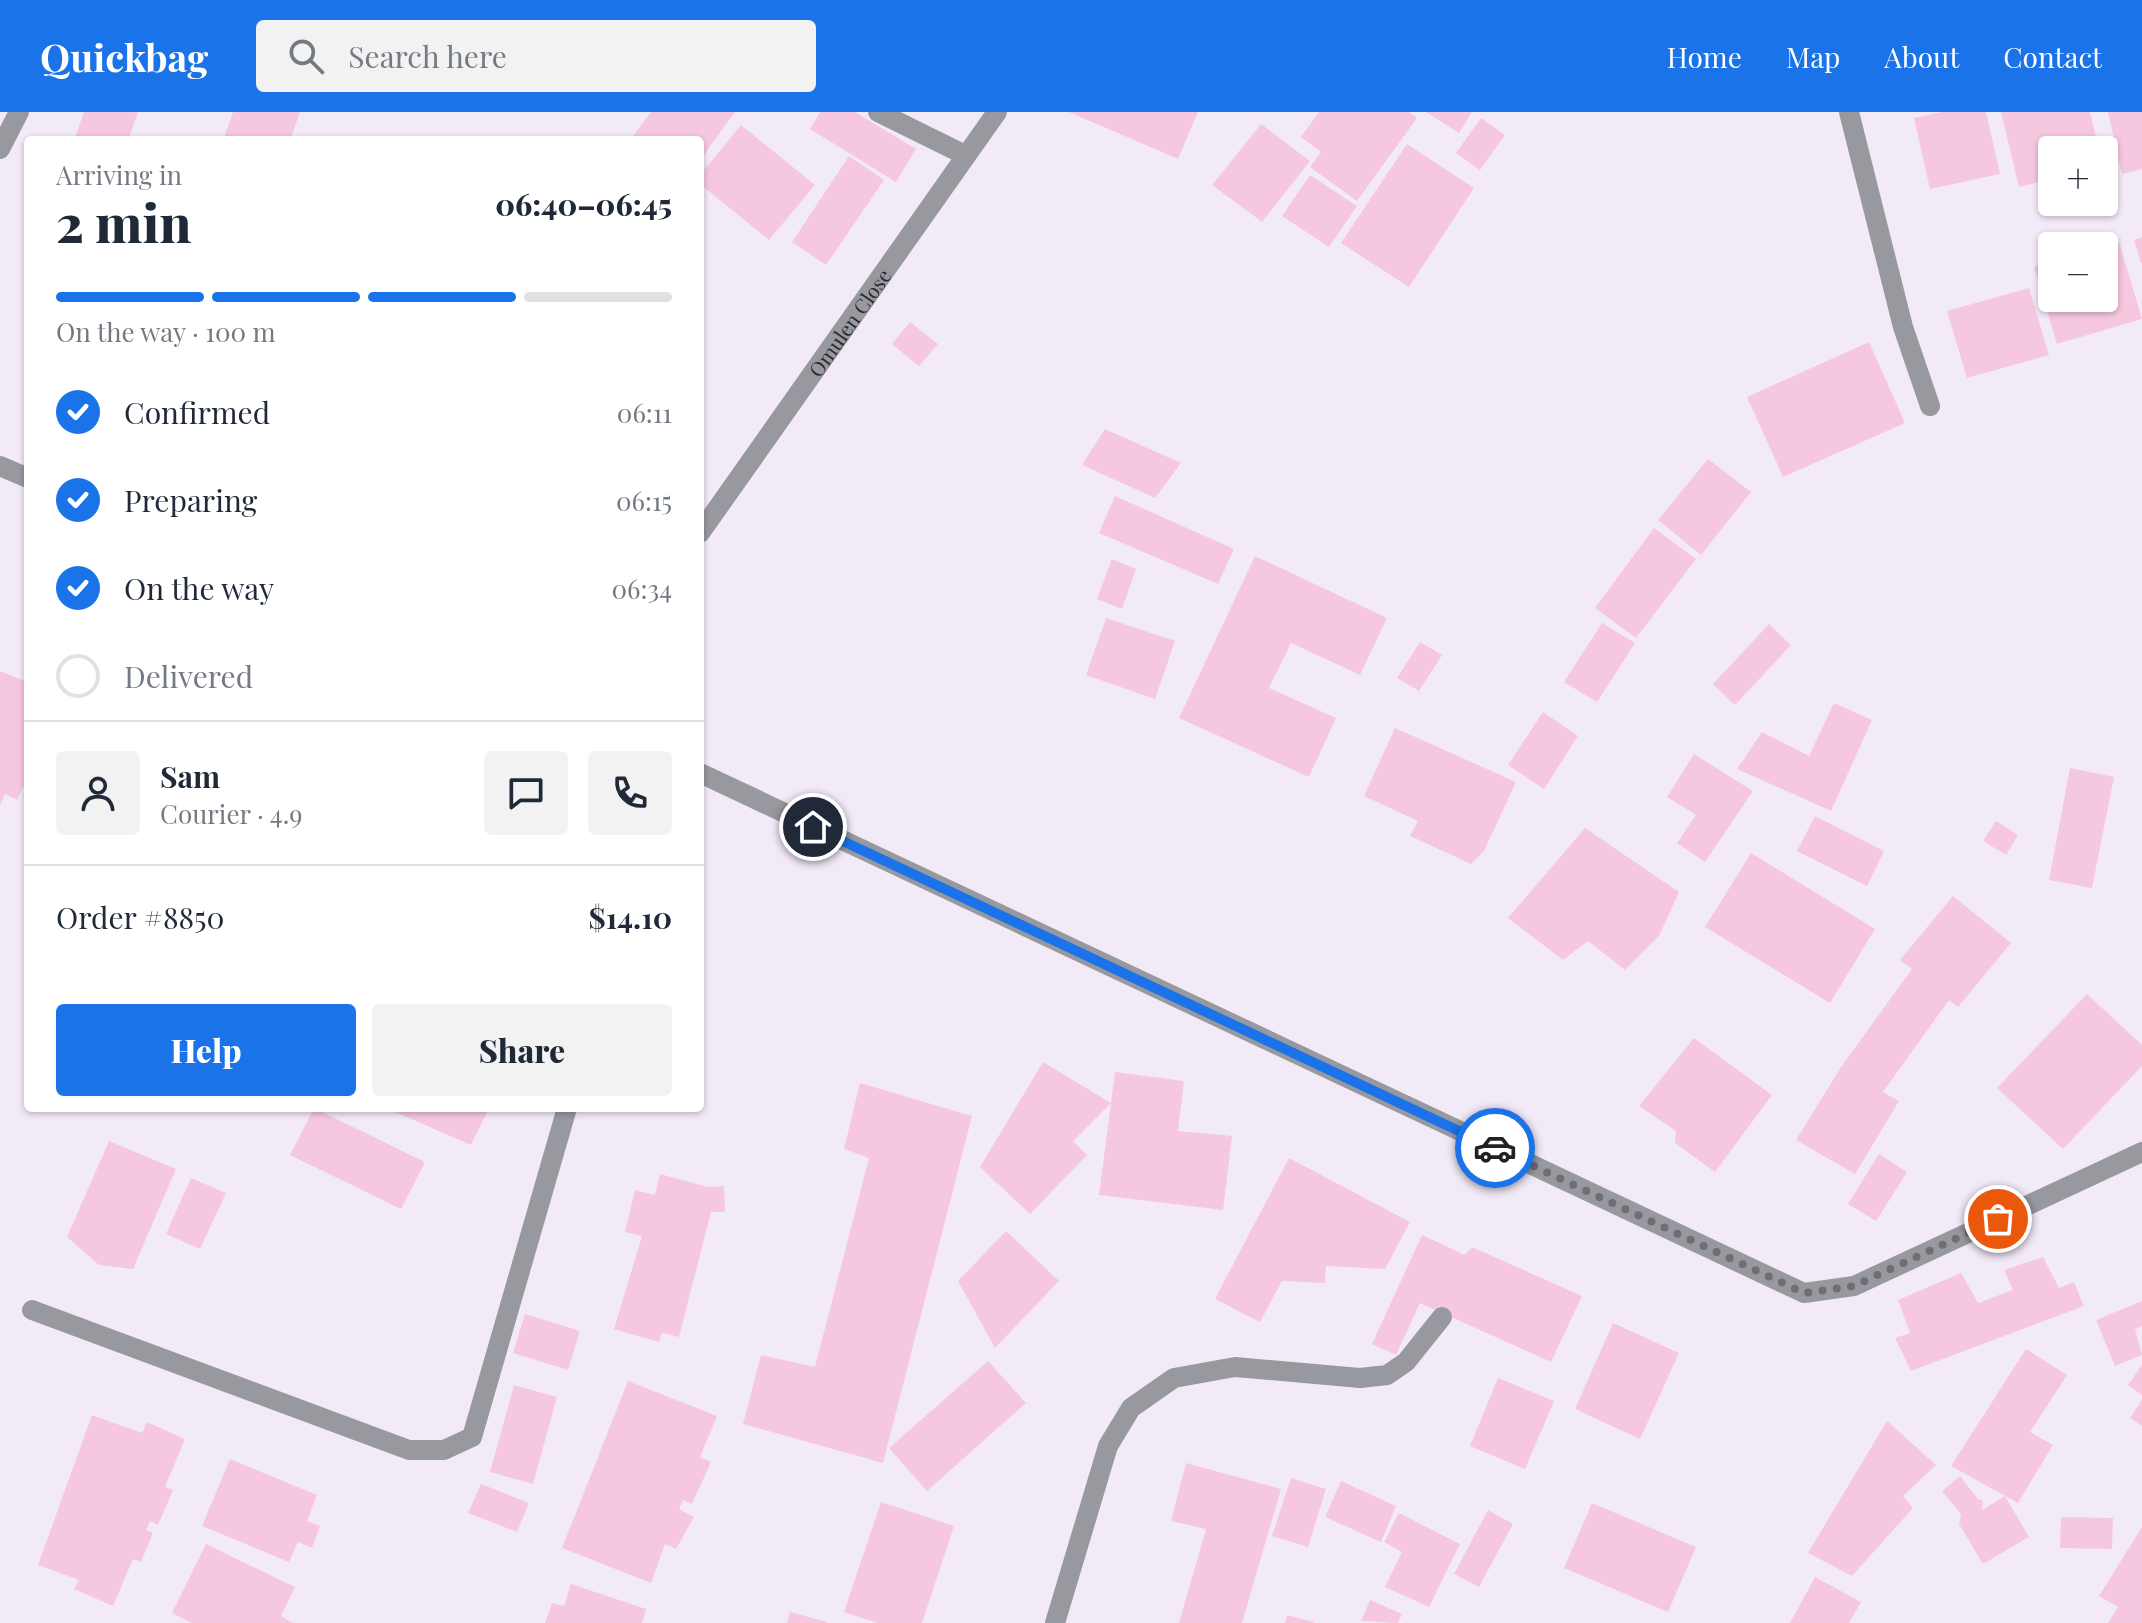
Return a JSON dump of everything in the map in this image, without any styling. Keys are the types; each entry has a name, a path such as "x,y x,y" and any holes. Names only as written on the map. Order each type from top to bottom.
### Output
{"street":[{"path":"0,149 19,112"},
{"path":"878,112 965,155"},
{"name":"Omulen Close","path":"704,527 997,112"},
{"path":"1849,112 1903,327 1930,406"},
{"path":"0,466 24,476"},
{"path":"704,775 1804,1293 1854,1286 2142,1152"},
{"path":"32,1310 409,1450 444,1450 472,1437 566,1112"},
{"path":"1055,1623 1108,1446 1131,1408 1174,1378 1235,1367 1360,1378 1387,1375 1406,1362 1442,1317"}],"building":[{"path":"84,112 138,112 129,136 75,136"},
{"path":"233,112 300,112 291,136 224,136"},
{"path":"651,112 735,112 704,155 704,136 633,136"},
{"path":"820,112 855,112 916,149 896,182 810,129"},
{"path":"1069,112 1198,112 1178,159"},
{"path":"1319,112 1409,112 1417,118 1357,201 1310,167 1321,152 1301,137"},
{"path":"1426,112 1472,112 1459,133"},
{"path":"1942,112 1986,112 2000,174 1930,189 1914,118"},
{"path":"2001,112 2090,112 2096,136 2038,136 2038,182 2019,187"},
{"path":"2108,112 2142,112 2142,169 2122,174 2118,136 2113,136"},
{"path":"1481,118 1505,135 1480,170 1456,153"},
{"path":"1261,124 1310,161 1262,222 1212,185"},
{"path":"741,125 815,185 769,240 704,187 704,170"},
{"path":"1407,144 1474,188 1409,287 1341,243"},
{"path":"849,156 884,180 826,265 792,242"},
{"path":"1310,175 1357,206 1329,247 1282,216"},
{"path":"2142,237 2142,263 2141,263 2134,240"},
{"path":"2118,242 2142,319 2057,344 2047,312 2118,312"},
{"path":"2029,288 2049,355 1967,378 1947,311"},
{"path":"910,322 938,344 919,366 892,344"},
{"path":"1869,342 1905,423 1783,477 1747,397"},
{"path":"1105,429 1181,463 1155,498 1082,465"},
{"path":"1708,459 1751,492 1701,555 1658,520"},
{"path":"1115,496 1234,549 1218,584 1099,533"},
{"path":"1654,528 1696,559 1636,638 1595,608"},
{"path":"1255,556 1387,618 1360,675 1291,643 1269,688 1336,718 1309,777 1179,718"},
{"path":"1112,559 1136,569 1122,609 1097,599"},
{"path":"1106,618 1175,641 1155,699 1086,675"},
{"path":"1602,623 1635,643 1597,702 1564,682"},
{"path":"1769,624 1791,645 1735,705 1713,684"},
{"path":"1420,642 1442,655 1419,691 1397,678"},
{"path":"0,671 24,680 24,785 17,800 5,794 0,805"},
{"path":"1834,703 1872,720 1831,811 1737,769 1762,732 1809,756"},
{"path":"1543,712 1578,736 1544,789 1508,765"},
{"path":"1395,728 1516,782 1484,851 1471,864 1410,836 1418,821 1364,796"},
{"path":"1694,754 1753,791 1705,862 1677,843 1696,815 1667,797"},
{"path":"2070,768 2114,777 2092,888 2049,880"},
{"path":"1815,816 1884,851 1867,886 1797,851"},
{"path":"1996,821 2018,835 2006,855 1983,841"},
{"path":"1585,828 1679,892 1659,936 1625,970 1588,941 1563,960 1508,918"},
{"path":"1751,853 1875,929 1830,1003 1705,927"},
{"path":"1953,896 2011,943 1958,1007 1949,1000 1883,1092 1899,1101 1855,1174 1796,1140 1841,1067 1912,969 1900,960"},
{"path":"2087,994 2142,1045 2142,1066 2063,1149 1997,1088"},
{"path":"1694,1038 1772,1095 1715,1172 1675,1143 1676,1131 1639,1106"},
{"path":"1043,1062 1111,1103 1073,1141 1087,1155 1030,1214 980,1167"},
{"path":"1115,1072 1184,1081 1178,1131 1232,1136 1223,1210 1099,1195"},
{"path":"860,1083 972,1116 883,1463 743,1424 761,1355 815,1367 869,1158 844,1149"},
{"path":"312,1112 322,1112 425,1162 401,1209 290,1155"},
{"path":"395,1112 487,1112 471,1145"},
{"path":"109,1141 176,1169 133,1269 99,1265 67,1237"},
{"path":"1879,1154 1907,1172 1876,1221 1848,1204"},
{"path":"1289,1158 1410,1222 1385,1269 1326,1266 1325,1283 1282,1281 1260,1322 1215,1299"},
{"path":"660,1174 708,1187 724,1186 725,1212 711,1212 679,1337 662,1333 659,1342 614,1329 642,1236 625,1232 635,1190 655,1195"},
{"path":"191,1178 226,1193 200,1249 166,1234"},
{"path":"1006,1231 1059,1281 995,1348 958,1281"},
{"path":"1422,1235 1465,1255 1472,1247 1582,1296 1551,1362 1420,1303 1396,1355 1372,1344"},
{"path":"2043,1257 2059,1288 2074,1282 2084,1306 1911,1371 1895,1338 1910,1333 1898,1300 1961,1273 1978,1303 2013,1290 2004,1270"},
{"path":"2142,1301 2142,1326 2135,1329 2142,1355 2115,1366 2096,1320"},
{"path":"525,1314 580,1331 568,1370 513,1353"},
{"path":"1613,1323 1679,1353 1640,1439 1575,1409"},
{"path":"2026,1349 2067,1375 2030,1432 2053,1445 2018,1503 1951,1466"},
{"path":"988,1361 1026,1403 927,1491 889,1448"},
{"path":"2142,1365 2142,1395 2128,1385"},
{"path":"1498,1378 1554,1401 1525,1469 1470,1446"},
{"path":"628,1381 717,1416 700,1457 711,1462 692,1504 683,1500 679,1509 694,1517 676,1549 665,1544 651,1583 562,1548"},
{"path":"514,1385 557,1397 533,1484 490,1472"},
{"path":"2142,1400 2142,1426 2130,1418"},
{"path":"92,1415 142,1433 147,1422 185,1439 165,1487 173,1490 158,1525 150,1521 146,1530 153,1533 141,1562 133,1559 113,1606 74,1589 79,1580 38,1565"},
{"path":"1887,1421 1936,1465 1903,1496 1913,1508 1852,1576 1808,1553"},
{"path":"230,1459 317,1495 307,1521 320,1526 312,1548 298,1542 289,1562 202,1526"},
{"path":"1186,1463 1281,1489 1242,1623 1179,1623 1206,1529 1171,1521"},
{"path":"1960,1476 1983,1501 1982,1510 2005,1496 2029,1537 1983,1564 1959,1524 1961,1514 1942,1491"},
{"path":"1291,1478 1326,1489 1308,1547 1272,1536"},
{"path":"1341,1481 1396,1506 1381,1542 1325,1517"},
{"path":"481,1484 529,1503 517,1532 468,1513"},
{"path":"881,1502 954,1526 922,1623 877,1623 844,1612"},
{"path":"1592,1503 1696,1547 1668,1612 1564,1568"},
{"path":"1488,1510 1513,1524 1479,1587 1454,1574"},
{"path":"1399,1513 1460,1544 1429,1607 1385,1587 1402,1552 1384,1542"},
{"path":"2061,1517 2113,1518 2112,1549 2060,1548"},
{"path":"2142,1527 2142,1623 2108,1623 2118,1607 2099,1596"},
{"path":"206,1544 295,1587 281,1616 293,1623 192,1623 172,1613"},
{"path":"1815,1577 1861,1602 1849,1623 1790,1623"},
{"path":"571,1584 646,1609 642,1623 545,1623 552,1603 564,1606"},
{"path":"1370,1600 1402,1614 1398,1623 1361,1621"},
{"path":"790,1612 827,1622 827,1623 787,1623"},
{"path":"1287,1615 1313,1622 1313,1623 1285,1623"}],"way so far":[{"path":"1495,1148 1804,1293 1830,1292 1854,1286 1998,1219"}],"route":[{"path":"813,827 1495,1148"}]}
